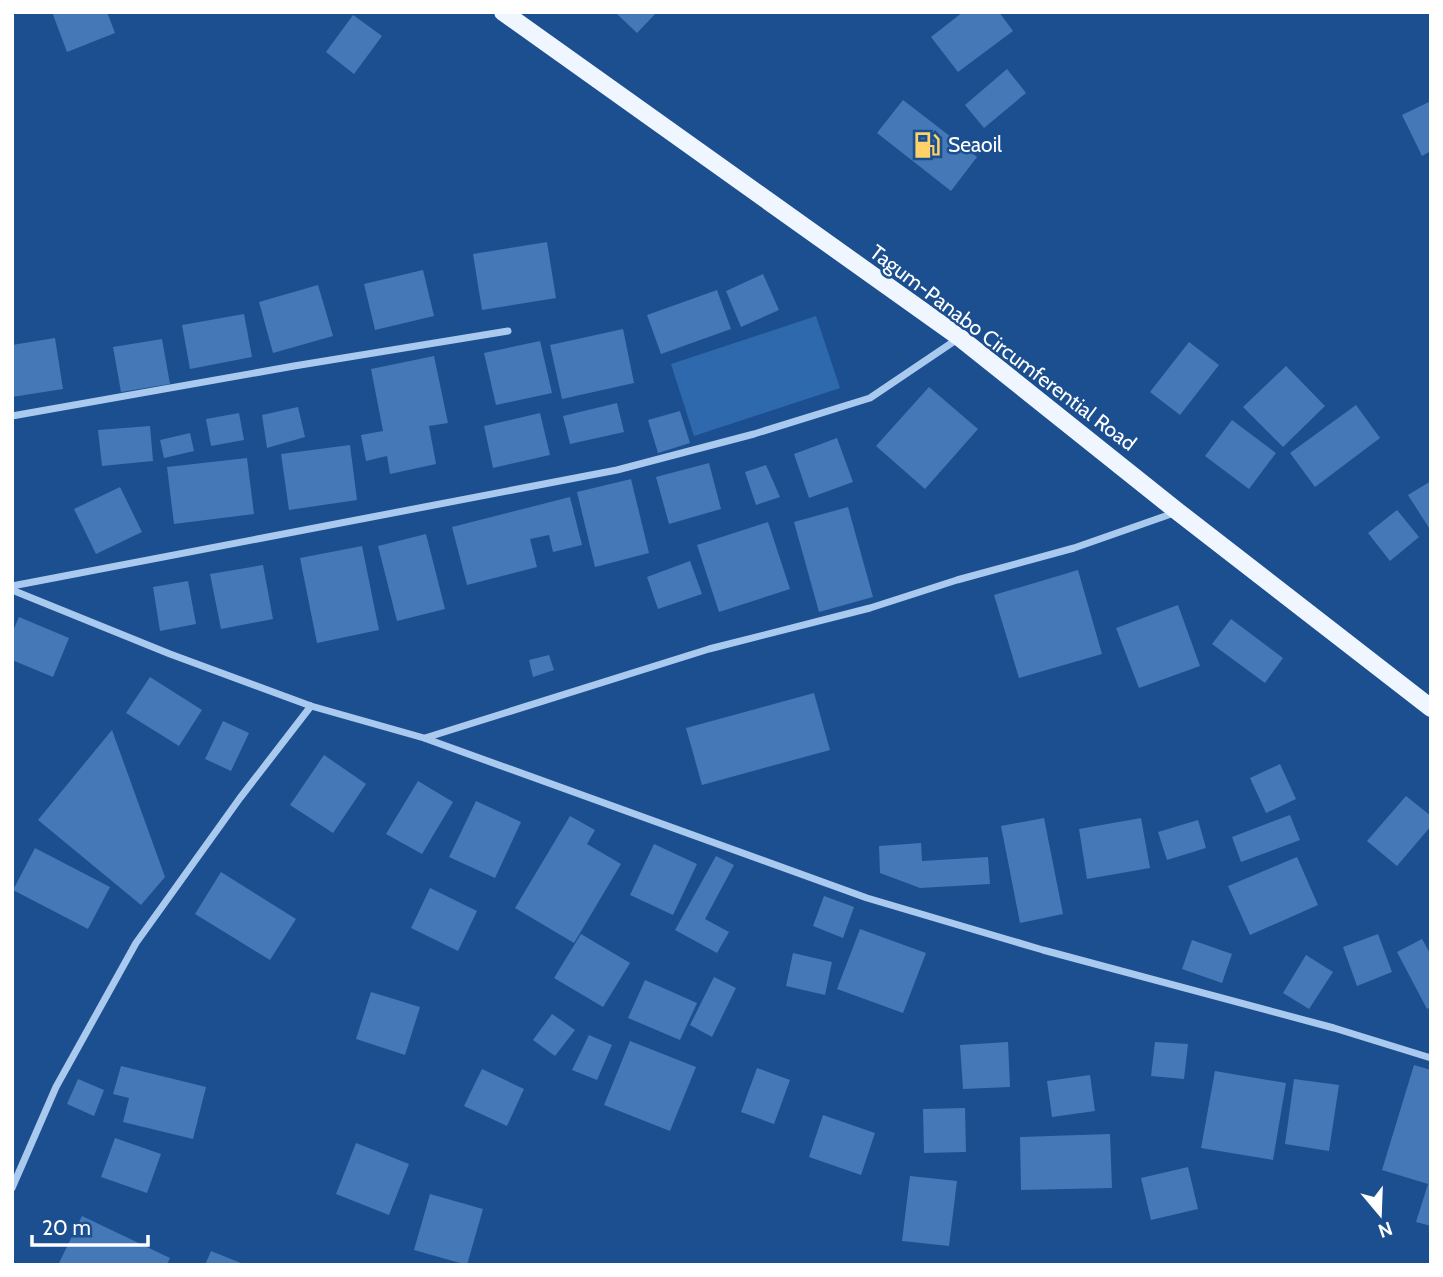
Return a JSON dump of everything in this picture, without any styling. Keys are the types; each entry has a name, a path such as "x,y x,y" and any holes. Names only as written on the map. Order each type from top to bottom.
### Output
{"main road":[{"name":"Tagum-Panabo Circumferential Road","path":"503,12 959,337 1431,708"}],"street":[{"path":"12,416 508,331"},
{"path":"12,588 617,470 741,438 870,398 959,337"},
{"path":"424,738 709,649 870,608 957,580 1074,548 1177,511"},
{"path":"12,588 170,654 311,706 424,738 867,898 1043,950 1334,1028 1431,1058"},
{"path":"12,1188 56,1087 136,943 240,798 311,706"}],"shaded area":[{"path":"816,316 840,388 694,436 671,364"}],"building":[{"path":"52,12 107,12 115,33 67,52"},
{"path":"615,12 657,12 637,33"},
{"path":"963,12 999,12 1013,31 958,72 931,37"},
{"path":"353,15 382,36 354,74 326,52"},
{"path":"1007,69 1026,93 984,128 965,105"},
{"name":"Seaoil","path":"903,100 977,157 951,191 877,133"},
{"path":"1431,101 1431,151 1422,156 1402,115"},
{"path":"547,242 556,298 482,310 473,254"},
{"path":"423,270 434,316 375,330 364,284"},
{"path":"763,274 779,310 741,327 726,291"},
{"path":"318,285 333,336 273,353 259,302"},
{"path":"717,290 731,329 661,354 647,315"},
{"path":"244,314 252,357 190,369 182,325"},
{"path":"623,329 634,383 562,399 550,345"},
{"path":"55,338 63,389 12,397 12,345"},
{"path":"162,339 170,384 121,392 113,347"},
{"path":"540,341 552,393 496,405 484,353"},
{"path":"1189,342 1219,365 1180,415 1150,392"},
{"path":"434,356 448,423 429,426 436,464 390,474 387,456 366,461 361,435 383,431 371,369"},
{"path":"1286,366 1325,406 1283,447 1243,407"},
{"path":"929,387 978,429 925,489 876,446"},
{"path":"617,403 624,432 570,444 563,416"},
{"path":"1356,405 1380,438 1315,487 1290,453"},
{"path":"298,407 305,437 267,448 262,415"},
{"path":"680,411 690,443 658,453 648,420"},
{"path":"239,413 244,440 211,446 206,419"},
{"path":"540,413 550,455 493,468 484,426"},
{"path":"1232,420 1276,453 1249,489 1205,456"},
{"path":"150,426 153,461 102,466 98,430"},
{"path":"190,433 194,451 164,458 160,440"},
{"path":"837,438 853,482 809,498 794,454"},
{"path":"350,445 357,500 289,510 281,454"},
{"path":"247,458 254,514 174,524 167,467"},
{"path":"709,463 721,509 669,524 656,477"},
{"path":"766,465 780,497 756,505 745,472"},
{"path":"631,479 649,553 595,567 577,492"},
{"path":"1431,481 1431,531 1408,495"},
{"path":"120,487 142,532 96,554 74,509"},
{"path":"570,497 582,545 553,552 549,535 530,539 537,567 467,585 452,527"},
{"path":"848,507 873,597 819,612 794,522"},
{"path":"1397,510 1419,537 1390,561 1368,533"},
{"path":"768,522 790,589 719,612 697,545"},
{"path":"426,534 445,609 397,621 378,546"},
{"path":"362,546 379,630 317,643 300,558"},
{"path":"690,561 702,594 658,609 647,577"},
{"path":"263,565 273,619 221,629 210,574"},
{"path":"1078,570 1102,654 1019,678 994,595"},
{"path":"188,581 196,624 160,631 153,587"},
{"path":"1178,605 1200,666 1139,688 1116,628"},
{"path":"19,617 69,638 53,677 12,660 12,633"},
{"path":"1231,619 1283,658 1265,683 1212,644"},
{"path":"549,655 554,670 533,677 529,660"},
{"path":"150,677 202,710 179,746 126,713"},
{"path":"814,693 830,750 702,785 686,728"},
{"path":"223,721 249,733 231,771 205,759"},
{"path":"112,730 165,877 141,905 38,820"},
{"path":"324,755 366,784 333,833 290,805"},
{"path":"1280,764 1296,799 1266,813 1250,778"},
{"path":"418,781 453,802 422,854 386,834"},
{"path":"1406,796 1431,816 1431,826 1397,866 1367,841"},
{"path":"476,801 521,822 495,878 449,857"},
{"path":"1290,815 1300,840 1241,862 1232,837"},
{"path":"570,816 595,830 587,844 621,864 574,943 515,908"},
{"path":"1044,818 1063,914 1020,923 1001,826"},
{"path":"1141,818 1150,868 1087,879 1079,829"},
{"path":"1198,820 1206,848 1167,860 1158,832"},
{"path":"921,843 922,861 988,857 990,884 920,888 880,873 879,846"},
{"path":"654,844 697,864 673,915 630,895"},
{"path":"35,848 110,887 88,929 13,890"},
{"path":"716,856 734,865 705,919 729,932 717,953 675,930"},
{"path":"1297,857 1318,905 1250,935 1228,886"},
{"path":"221,872 296,919 270,960 195,914"},
{"path":"430,888 477,911 458,951 411,928"},
{"path":"824,896 854,907 843,938 813,926"},
{"path":"860,929 926,953 903,1013 837,989"},
{"path":"581,934 630,963 603,1007 554,978"},
{"path":"1378,934 1392,972 1357,986 1343,947"},
{"path":"1422,939 1431,955 1431,1007 1427,1009 1397,952"},
{"path":"1192,940 1232,954 1222,983 1182,969"},
{"path":"793,953 832,962 825,995 786,986"},
{"path":"1306,955 1333,972 1309,1009 1283,993"},
{"path":"714,977 736,988 712,1037 690,1025"},
{"path":"645,980 697,1003 680,1040 628,1018"},
{"path":"371,992 420,1007 405,1055 356,1039"},
{"path":"552,1014 575,1030 555,1056 533,1040"},
{"path":"589,1035 612,1045 597,1080 572,1070"},
{"path":"630,1041 696,1067 670,1131 604,1105"},
{"path":"1008,1042 1010,1087 963,1089 960,1045"},
{"path":"1155,1042 1188,1044 1184,1079 1151,1076"},
{"path":"1414,1065 1431,1070 1431,1226 1416,1222 1428,1184 1382,1170"},
{"path":"121,1066 206,1087 193,1139 123,1122 129,1098 113,1094"},
{"path":"757,1068 790,1080 774,1124 741,1112"},
{"path":"482,1069 524,1089 507,1126 464,1106"},
{"path":"1215,1071 1286,1083 1273,1160 1201,1148"},
{"path":"1090,1075 1095,1111 1052,1117 1047,1081"},
{"path":"78,1079 104,1090 94,1116 67,1104"},
{"path":"1294,1079 1339,1085 1329,1151 1285,1144"},
{"path":"965,1108 966,1152 924,1153 923,1109"},
{"path":"823,1115 875,1133 861,1175 809,1157"},
{"path":"1110,1134 1112,1188 1021,1190 1020,1137"},
{"path":"115,1138 161,1154 147,1193 101,1177"},
{"path":"356,1143 409,1164 389,1215 336,1194"},
{"path":"1188,1167 1198,1209 1151,1220 1141,1178"},
{"path":"910,1176 957,1181 949,1246 902,1241"},
{"path":"430,1194 483,1209 467,1265 414,1250"},
{"path":"82,1216 170,1258 167,1265 58,1265"},
{"path":"211,1251 246,1265 205,1265"}],"place":[{"name":"Seaoil","path":"927,145"}]}
